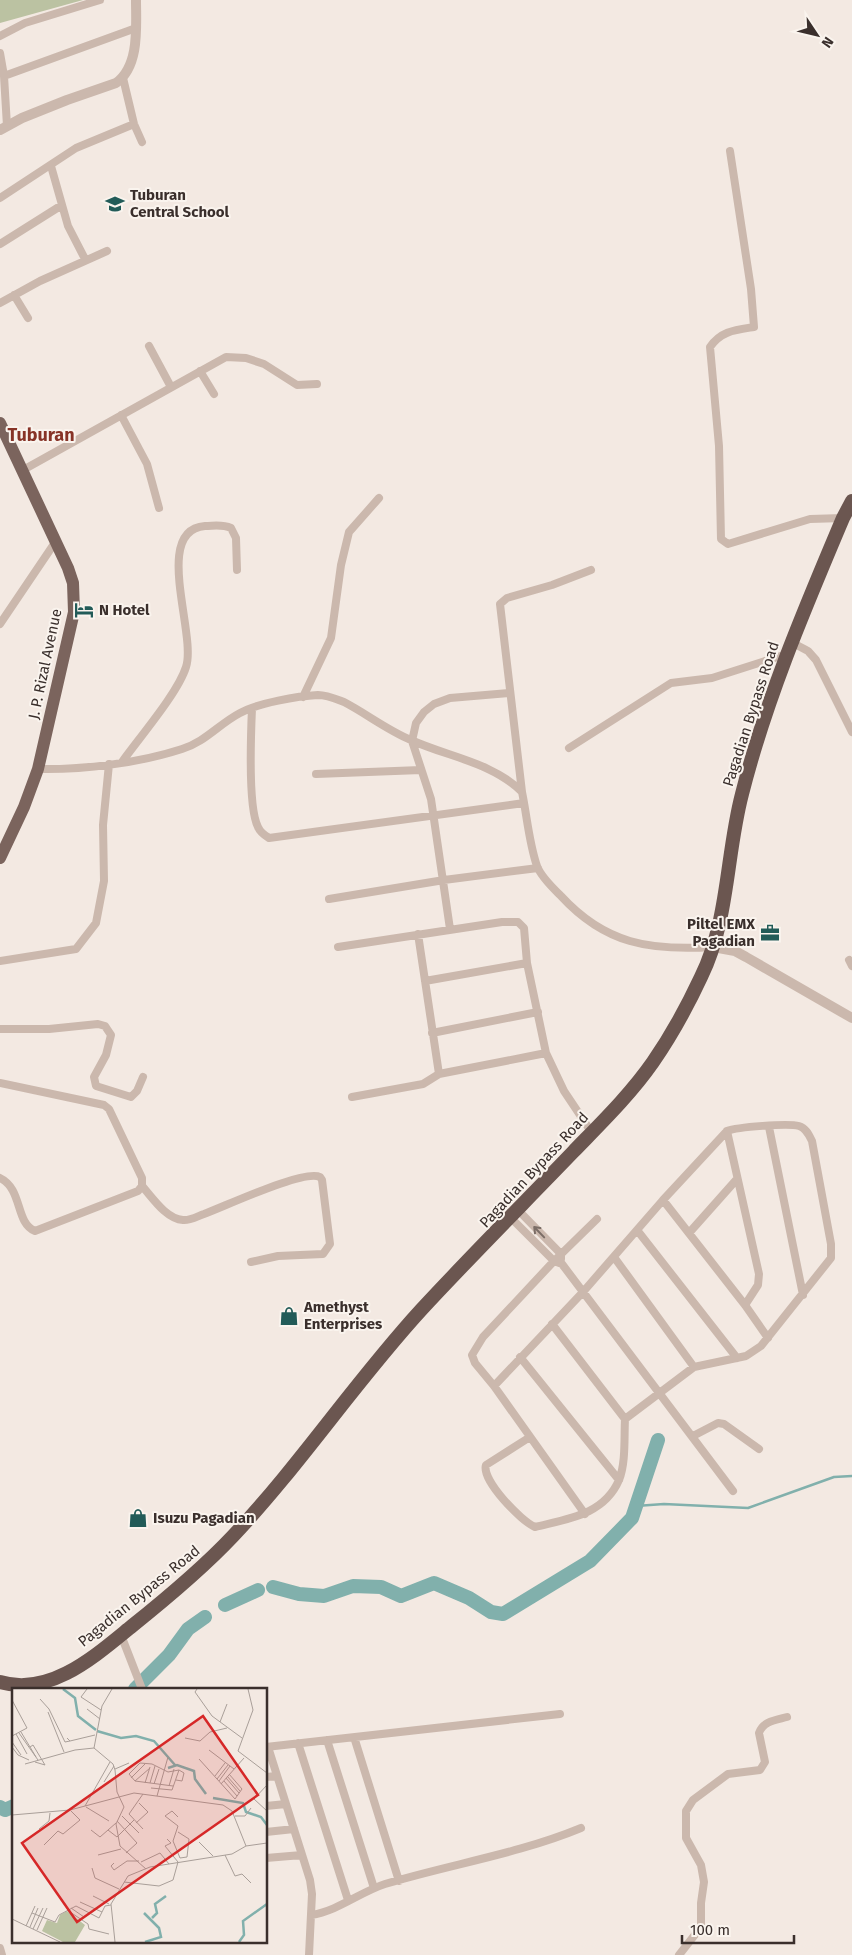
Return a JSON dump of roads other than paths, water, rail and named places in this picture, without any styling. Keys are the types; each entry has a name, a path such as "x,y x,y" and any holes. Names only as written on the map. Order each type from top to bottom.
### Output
{"highway":[{"name":"Pagadian Bypass Road","path":"0,1682 17,1687 38,1685 58,1678 121,1635 196,1573 235,1535 266,1499 386,1349 592,1132 650,1067 669,1038 702,975 713,947 722,910 740,800 754,748 789,648 843,518 852,501"}],"main road":[{"name":"J. P. Rizal Avenue","path":"0,423 56,541 73,583 74,612 38,769 24,807 0,858"}],"street":[{"path":"0,36 25,23 100,0"},
{"path":"0,53 4,76 4,128 67,100 116,83 123,78 130,63 136,28 136,0"},
{"path":"4,76 136,28"},
{"path":"123,78 134,124 142,142"},
{"path":"0,198 76,148 134,124"},
{"path":"730,151 751,289 754,327 724,333 716,338 710,347 719,446 721,539 728,544 804,521 843,518"},
{"path":"51,166 72,236 85,259"},
{"path":"0,244 62,205"},
{"path":"0,303 85,259 107,251"},
{"path":"14,295 28,318"},
{"path":"149,346 171,387"},
{"path":"23,470 200,371 232,356 264,364 296,385 316,384"},
{"path":"200,371 214,394"},
{"path":"121,415 147,464 159,508"},
{"path":"303,698 331,638 341,565 349,532 379,498"},
{"path":"122,762 186,668 189,654 189,638 182,609 178,556 180,546 187,533 200,527 223,525 231,528 236,538 236,570"},
{"path":"0,624 56,541"},
{"path":"591,570 552,586 507,598 500,604 522,792 538,868 574,910 596,927 614,937 632,944 653,947 713,947 729,950 746,957 852,1018"},
{"path":"569,748 672,683 712,678 789,648 808,651 816,660 852,732"},
{"path":"450,929 431,798 412,741 416,723 424,712 434,704 464,695 509,693"},
{"path":"38,769 58,770 122,762 195,744 240,713 252,708 320,695 344,702 412,741 500,774 522,792"},
{"path":"252,708 250,739 254,804 257,826 269,838 434,817 524,803"},
{"path":"0,961 76,949 96,923 104,881 103,825 109,764"},
{"path":"316,774 421,770"},
{"path":"329,899 444,880 538,868"},
{"path":"338,947 450,929 512,921 518,922 524,928 527,963 546,1053 564,1091 592,1132"},
{"path":"418,934 439,1074"},
{"path":"425,981 527,963"},
{"path":"432,1033 538,1012"},
{"path":"0,1029 49,1029 98,1024 105,1026 111,1036 106,1055 94,1077 96,1086 131,1096 137,1091 143,1077"},
{"path":"352,1097 423,1084 439,1074 546,1053"},
{"path":"0,1083 104,1105 109,1109 142,1178 142,1186 138,1191 35,1231 26,1224 12,1186 0,1178"},
{"path":"494,1386 583,1292 663,1200 727,1132 741,1127 798,1126 808,1133 812,1141 832,1252 827,1265 768,1338 753,1352 737,1358 694,1366 625,1419"},
{"path":"769,1127 803,1295"},
{"path":"727,1132 759,1274 758,1285 745,1305"},
{"path":"142,1186 173,1217 184,1221 292,1179 306,1175 320,1177 322,1180 330,1244 327,1251 323,1254 266,1257 251,1262"},
{"path":"689,1233 737,1179"},
{"path":"663,1200 745,1305 768,1338"},
{"path":"515,1214 561,1254 562,1264 733,1491"},
{"path":"515,1214 554,1261 562,1264"},
{"path":"586,1514 494,1386 475,1363 472,1355 475,1348 554,1261 597,1219"},
{"path":"637,1230 737,1358"},
{"path":"614,1257 694,1366"},
{"path":"530,1437 486,1465 486,1477 519,1517 535,1527 586,1514 603,1502 619,1480 625,1419 552,1324"},
{"path":"520,1357 619,1480"},
{"path":"693,1436 718,1423 724,1424 759,1449"},
{"path":"121,1635 140,1685"},
{"path":"268,1747 560,1714"},
{"path":"679,1955 697,1935 702,1921 701,1903 704,1882 700,1865 686,1838 684,1822 688,1805 728,1774 760,1770 765,1762 759,1733 760,1729 764,1724 787,1717"},
{"path":"354,1737 399,1880"},
{"path":"328,1740 374,1888"},
{"path":"298,1744 348,1900"},
{"path":"268,1750 302,1855 312,1894 309,1955"},
{"path":"268,1777 277,1776"},
{"path":"268,1806 286,1804"},
{"path":"311,1915 335,1908 374,1888 521,1850 581,1828"},
{"path":"268,1832 294,1829"},
{"path":"268,1858 302,1855"},
{"path":"0,1948 2,1955"}],"waterway":[{"path":"273,1587 299,1594 324,1596 353,1586 381,1587 401,1596 434,1583 469,1598 491,1612 503,1614 590,1561 632,1518 658,1440"},
{"path":"636,1506 664,1504 748,1508 834,1477 852,1476"},
{"path":"225,1605 258,1590"},
{"path":"136,1688 169,1655 188,1629 205,1617"},
{"path":"0,1807 5,1810 12,1807"}],"place":[{"name":"Tuburan Central School","path":"115,204"},
{"name":"N Hotel","path":"84,610"},
{"name":"Piltel EMX Pagadian","path":"770,933"},
{"name":"Amethyst Enterprises","path":"289,1316"},
{"name":"Isuzu Pagadian","path":"138,1518"}],"district":[{"name":"Tuburan","path":"41,435"}]}
